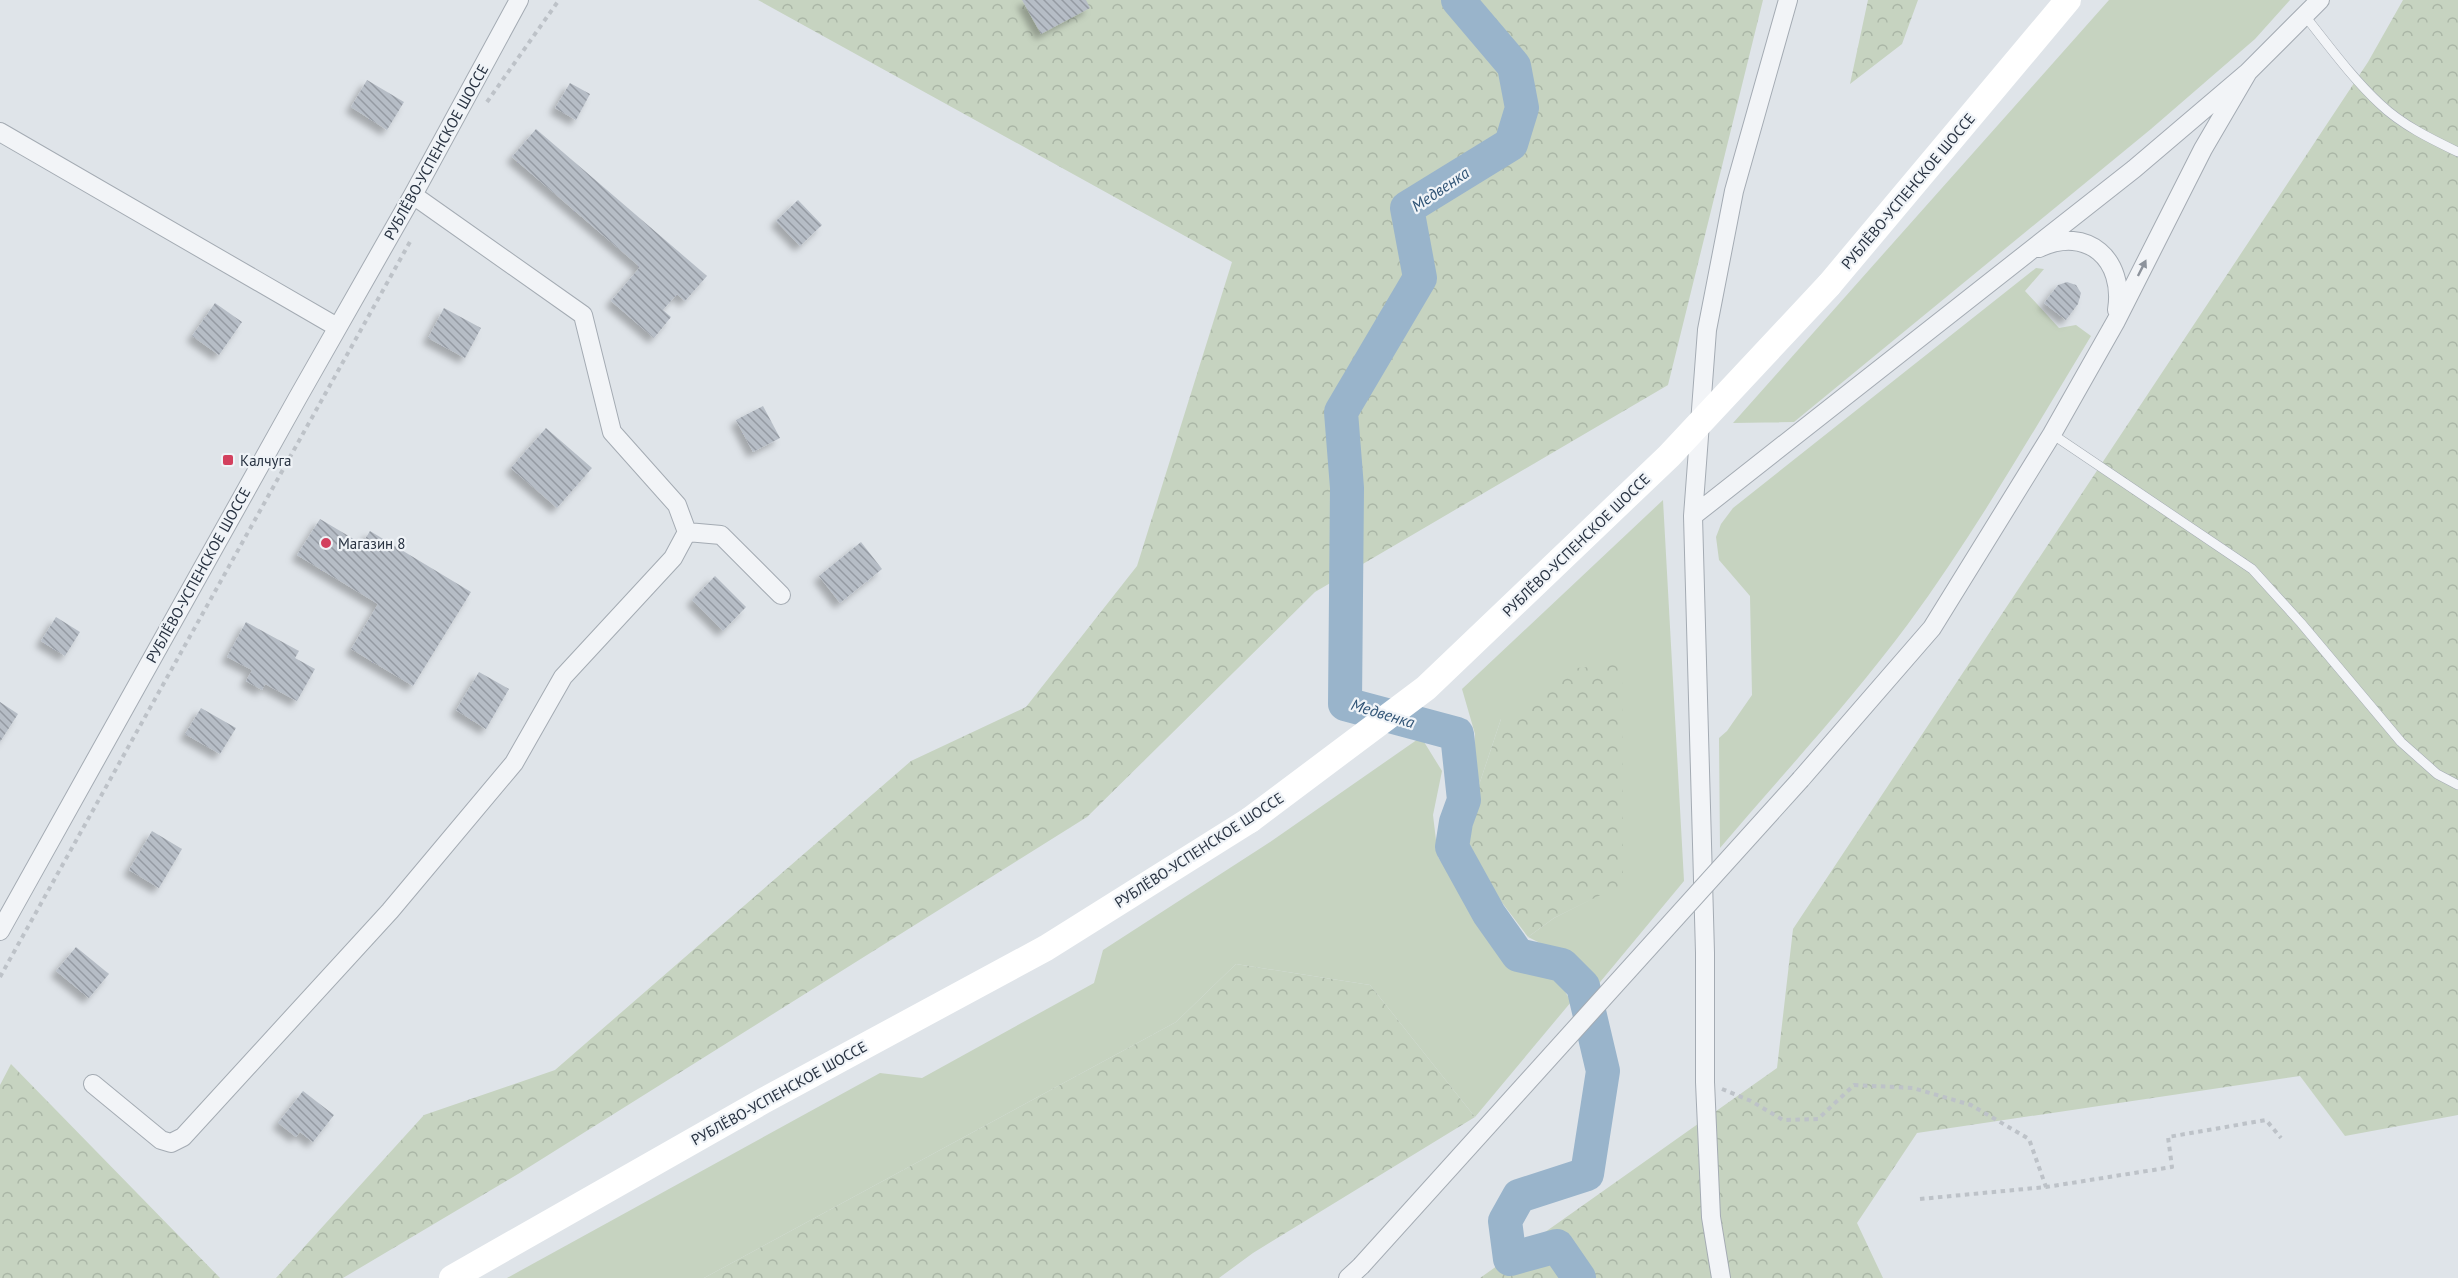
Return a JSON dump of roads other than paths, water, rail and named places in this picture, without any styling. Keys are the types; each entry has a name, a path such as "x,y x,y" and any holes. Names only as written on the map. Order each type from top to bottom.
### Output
{"main road":[{"name":"РУБЛЁВО-УСПЕНСКОЕ ШОССЕ","path":"452,1278 763,1101 1046,948 1250,820 1426,688 1669,456 1829,285 2068,0"}],"street":[{"name":"РУБЛЁВО-УСПЕНСКОЕ ШОССЕ","path":"0,931 413,195 519,0"},
{"path":"1721,1278 1711,1217 1705,1082 1705,953 1693,516 1707,330 1734,190 1788,0"},
{"path":"1693,516 2134,169 2248,72 2305,16 2318,0"},
{"path":"1355,1272 1801,779 1932,628 2052,434 2116,321 2204,149 2248,72"},
{"path":"0,132 337,327"},
{"path":"93,1084 161,1140 171,1143 183,1137 390,911 506,772 563,677 673,558 687,532 677,505 612,432 584,315 413,195"},
{"path":"2023,256 2049,244 2067,241 2084,242 2098,250 2117,276 2120,297 2116,321"},
{"path":"687,532 721,536 780,595"}],"lane":[{"path":"2305,16 2337,57 2381,105 2422,135 2458,152"},
{"path":"2052,434 2252,569 2301,623 2401,742 2437,774 2458,785"}],"waterway":[{"name":"Медвенка","path":"1458,0 1514,66 1522,108 1511,144 1407,208 1420,278 1341,412 1347,488 1345,704 1457,734 1464,800 1456,822 1452,847 1489,914 1518,955 1562,965 1583,986 1603,1071 1587,1174 1519,1196 1505,1221 1510,1259 1557,1246 1579,1278"}],"place":[{"name":"Калчуга","path":"228,460"},
{"name":"Магазин 8","path":"326,543"}]}
